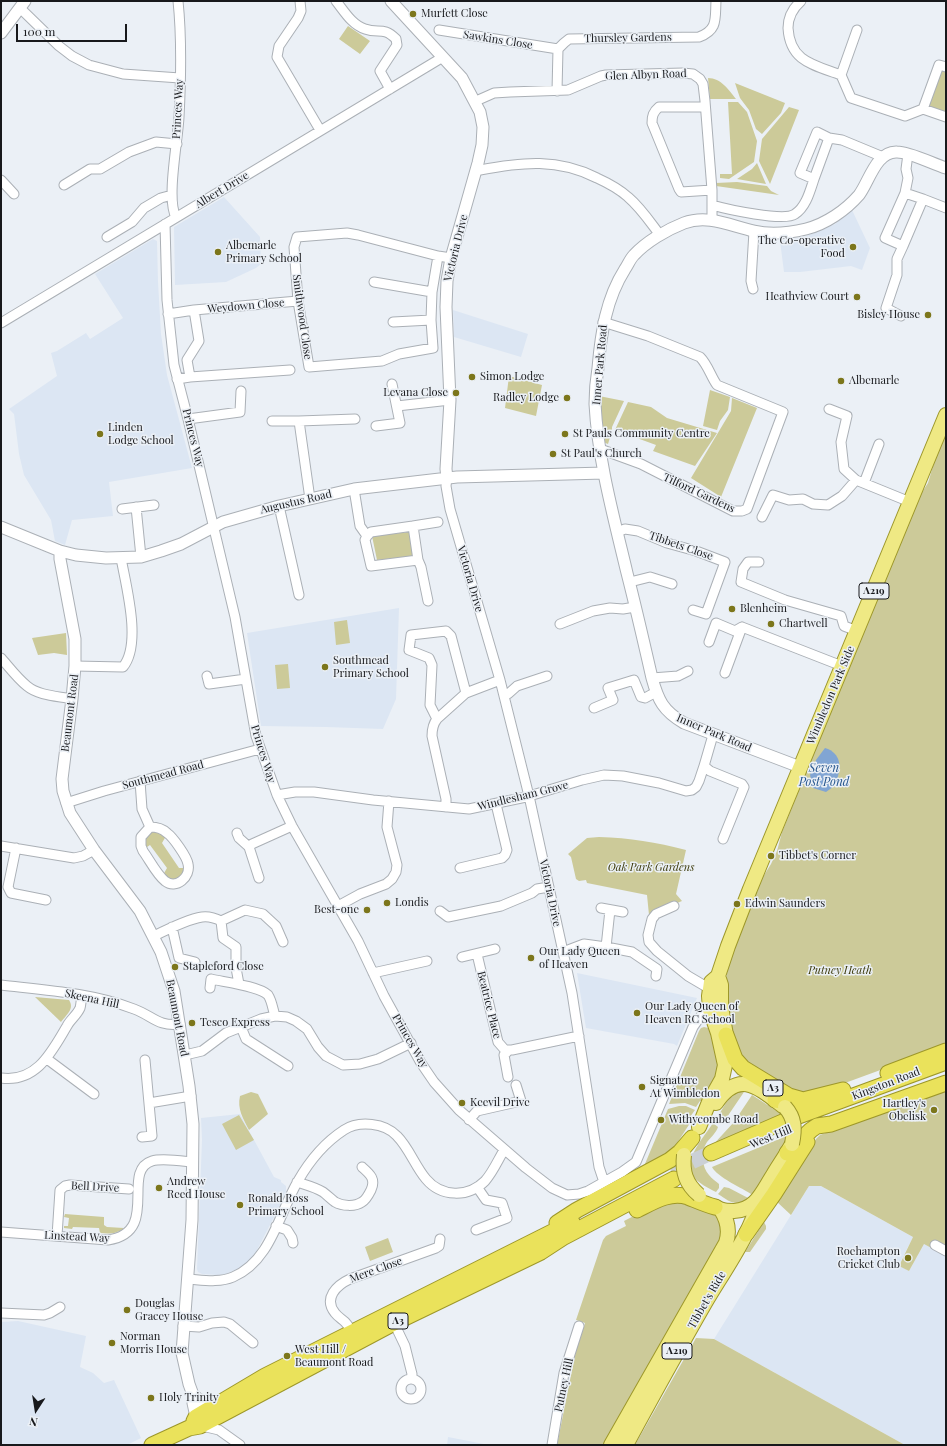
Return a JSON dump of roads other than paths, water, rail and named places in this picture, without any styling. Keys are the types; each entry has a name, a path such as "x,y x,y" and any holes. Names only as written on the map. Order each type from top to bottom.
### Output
{"highway":[{"name":"A3","path":"721,1031 735,1059 743,1068 789,1096 803,1100 843,1090"},
{"name":"A3","path":"780,1103 804,1104 824,1099 843,1090 946,1051"},
{"name":"Kingston Road","path":"829,1115 946,1062"},
{"name":"Kingston Road","path":"829,1115 946,1071"},
{"path":"789,1149 811,1130 818,1126 829,1115 946,1083"},
{"path":"746,1234 810,1138 829,1115"},
{"name":"West Hill","path":"711,1157 785,1121 829,1115"},
{"name":"A3","path":"545,1235 561,1220 670,1160 680,1152 696,1133"},
{"name":"A3","path":"195,1424 215,1406 265,1376 545,1235 673,1175"},
{"name":"A3","path":"152,1445 394,1323 541,1252 647,1188"},
{"name":"A3","path":"541,1252 558,1248 653,1202 670,1196 684,1196 718,1209"}],"main road":[{"name":"Wimbledon Park Side","path":"716,989 721,984 718,976 728,946 800,767 946,415"},
{"name":"A219","path":"716,989 716,1011 721,1031 734,1064 752,1085 780,1103 793,1120 794,1133 789,1149 761,1195 746,1209 737,1211 718,1209 699,1196 686,1178 683,1166 684,1155 724,1073 721,1031"},
{"name":"A219","path":"696,1133 726,1091 734,1086 742,1084 752,1085"},
{"name":"Tibbet's Ride","path":"626,1445 670,1362 746,1234 759,1205 761,1195"},
{"name":"Tibbet's Ride","path":"611,1445 726,1243 729,1230 725,1217 718,1209"}],"street":[{"name":"Princes Way","path":"176,217 172,195 179,117 180,39 178,1"},
{"path":"300,1 301,10 298,18 279,46 277,57 320,130"},
{"path":"336,1 352,21 358,26 365,30 386,32 396,39 397,45 380,71 390,89"},
{"name":"Victoria Drive","path":"391,1 462,78 476,101 480,112 483,135 476,169 448,272 446,295 450,400 446,486 450,509 500,680 529,796 572,993 599,1167 604,1182"},
{"name":"Thursley Gardens","path":"558,50 564,42 569,39 698,37 706,34 712,29 715,23 716,1"},
{"path":"801,1 790,14 788,25 789,40 793,49 799,57 808,63 841,76"},
{"path":"1,33 23,4 59,46 72,56 89,65 124,74 180,78"},
{"name":"Sawkins Close","path":"439,30 558,50"},
{"path":"857,30 841,76 851,98 905,116 923,108 946,117"},
{"path":"557,91 558,50"},
{"name":"Albert Drive","path":"1,323 443,57"},
{"path":"923,108 939,65 946,68"},
{"name":"Glen Albyn Road","path":"476,101 500,93 568,90 606,75 647,73 693,74 700,79 703,84 712,190 712,221"},
{"path":"705,107 659,107 654,110 652,123 679,189 682,192 712,190"},
{"path":"814,179 800,173 817,132 829,138 842,140 883,157 896,152 908,154 946,168"},
{"path":"712,205 761,214 788,217 795,215 802,207 829,138"},
{"path":"64,185 90,170 100,169 128,152 133,152 156,142 177,144"},
{"path":"903,246 885,238 905,193 908,178 906,162 908,154"},
{"name":"Inner Park Road","path":"800,767 684,723 673,717 664,707 656,692 617,532 600,449 595,393 603,322 616,284 633,256 660,235 685,223 701,220 771,233 784,233 807,229 828,220 845,209 860,194 875,166 883,157"},
{"path":"476,169 480,170 529,162 567,166 582,171 612,185 628,197 638,207 660,235"},
{"path":"1,180 14,194"},
{"path":"905,193 946,208"},
{"path":"106,237 132,222 144,208 162,198 172,195"},
{"path":"901,316 886,308 897,275 897,259 923,199"},
{"name":"Princes Way","path":"165,224 168,314 177,379 237,623 256,736 277,795 292,826 358,941 384,996 421,1063 445,1096 469,1120 504,1150 552,1188 561,1193 572,1196 604,1182"},
{"path":"753,289 751,281 754,231"},
{"name":"Smithwood Close","path":"433,348 399,354 382,361 309,367 298,301 294,247 297,237 346,233 451,258"},
{"path":"438,256 432,292 431,320 433,348 449,355"},
{"path":"374,282 432,292"},
{"name":"Weydown Close","path":"168,314 194,310 298,301"},
{"name":"Weydown Close","path":"190,377 187,360 199,341 194,310"},
{"path":"393,322 431,320"},
{"name":"Tilford Gardens","path":"600,449 641,464 733,511 742,511 747,508 783,412 718,385 713,380 704,360 700,357 648,336 603,322"},
{"path":"177,379 290,370"},
{"path":"376,426 400,423 392,384"},
{"path":"188,419 240,412 240,391"},
{"path":"397,406 450,400"},
{"path":"829,409 847,416 841,442 844,469 860,482 910,502"},
{"path":"272,421 355,419"},
{"path":"299,421 310,498"},
{"path":"762,517 773,495 789,500 803,499 813,504 828,505 860,482 879,444"},
{"name":"Augustus Road","path":"1,527 60,551 91,557 141,557 181,544 223,522 310,498 354,489 438,478 604,473"},
{"path":"354,489 360,526 367,536"},
{"path":"122,509 154,505"},
{"path":"279,506 299,595"},
{"path":"136,507 141,557"},
{"path":"418,560 371,566 365,540 371,532 438,522"},
{"path":"413,526 418,560 421,567 428,601"},
{"name":"Tibbets Close","path":"617,532 625,529 638,531 667,543 696,551 725,562 706,614 693,610"},
{"name":"Beaumont Road","path":"60,551 60,559 75,634 75,666 62,779 66,803 70,813 94,850 140,911 154,936 167,967 174,991 180,1024 191,1096 193,1124 192,1220 182,1352 192,1395 195,1424"},
{"path":"75,666 123,667 127,662 132,643 132,624 121,558"},
{"path":"759,562 748,562 743,570 741,582 786,600 840,616 844,626 857,631"},
{"path":"630,582 650,577 672,584"},
{"path":"560,624 593,611 610,608 623,609 635,607"},
{"path":"709,642 716,623 735,631 742,627"},
{"path":"742,627 842,666"},
{"path":"726,673 742,627"},
{"path":"437,718 430,705 432,665 429,658 409,650 411,635 446,631 451,636 466,693"},
{"path":"1,658 27,686 33,690 46,695 72,698"},
{"path":"652,678 678,676 688,671"},
{"path":"207,676 209,684 246,679"},
{"path":"504,696 517,686 547,676"},
{"path":"446,807 446,799 432,736 432,729 437,718 466,693 500,680"},
{"path":"594,708 613,700 608,688 634,680 640,696 645,698 656,692"},
{"name":"Windlesham Grove","path":"277,795 295,792 314,792 469,809 529,796 604,775 623,776 659,783 686,791 692,790 696,787 699,781 713,735"},
{"name":"Southmead Road","path":"66,803 140,781 260,749"},
{"path":"704,766 710,771 742,784 744,787 723,839"},
{"path":"140,781 142,809 150,827"},
{"path":"338,906 360,894 386,884 392,879 396,872 397,865 387,827 389,801"},
{"path":"460,868 502,858 505,855 507,850 496,804"},
{"path":"249,846 292,826"},
{"path":"150,827 158,828 167,833 185,858 188,864 188,871 181,882 173,884 166,882 143,851 141,846 141,837 150,827"},
{"path":"237,833 238,838 249,846 259,878"},
{"path":"1,846 74,858 83,856 94,850"},
{"path":"16,848 8,887 11,893 46,900"},
{"path":"440,911 448,917 501,906 532,893 537,889 549,887"},
{"path":"674,906 656,914 652,919 648,934 649,942 657,951 698,983 716,989"},
{"path":"601,908 623,912"},
{"path":"154,936 172,927 202,917 212,917 221,921 245,910 263,914 269,918 276,926 283,942"},
{"path":"606,946 610,910"},
{"path":"221,921 223,938 236,947 236,968 239,984"},
{"path":"172,927 179,958 194,962"},
{"path":"563,952 584,944 606,946 632,952 657,969 656,976"},
{"path":"462,957 495,949"},
{"name":"Beatrice Place","path":"477,954 498,1042 504,1050 579,1036"},
{"path":"373,973 427,961"},
{"path":"210,988 211,980 239,984 262,991 271,1001 275,1016"},
{"name":"Skeena Hill","path":"1,985 106,1000 130,1007 164,1024 180,1024"},
{"path":"1,1078 18,1077 29,1074 47,1059 68,1024 79,1010 82,996"},
{"path":"604,1182 629,1168 636,1162 691,1031 703,1013 716,1011"},
{"path":"184,1055 202,1051 226,1033 261,1019 275,1016 287,1017 308,1029 318,1047 326,1056 343,1065 360,1064 378,1059 411,1043"},
{"path":"698,1021 706,1022 721,1031"},
{"path":"241,1027 246,1039 288,1066"},
{"name":"Beatrice Place","path":"508,1050 504,1055 508,1077"},
{"path":"47,1059 94,1094"},
{"path":"142,1137 152,1136 145,1060"},
{"path":"469,1120 477,1111 521,1101 516,1085"},
{"path":"150,1103 191,1096"},
{"path":"188,1279 221,1280 234,1277 253,1264 260,1256 297,1182 314,1156 338,1134 353,1125 374,1125 388,1129 398,1136 426,1179 438,1189 450,1193 467,1192 477,1187 489,1175 504,1150"},
{"name":"Linstead Way","path":"1,1232 108,1240 122,1237 133,1226 137,1215 140,1175 144,1167 149,1162 158,1160 192,1162"},
{"path":"297,1182 323,1192 336,1202 348,1205 356,1204 362,1202 368,1195 373,1183 371,1174 362,1166"},
{"name":"Bell Drive","path":"57,1236 60,1190 65,1186 70,1185 129,1189"},
{"path":"476,1230 507,1218 502,1203 486,1200 477,1187"},
{"path":"276,1226 287,1230 292,1238 292,1243"},
{"name":"Mere Close","path":"352,1332 345,1322 333,1310 332,1297 335,1289 340,1283 436,1248 439,1246 440,1239"},
{"path":"935,1245 946,1251"},
{"path":"1,1313 44,1315 60,1307"},
{"path":"183,1326 199,1327 212,1323 224,1322 230,1324 253,1342"},
{"path":"394,1323 405,1346 412,1374 411,1379"},
{"name":"Putney Hill","path":"552,1445 564,1374 579,1326"},
{"path":"192,1395 204,1403 215,1406"},
{"path":"195,1424 219,1430 240,1445"}],"water":[{"name":"Seven Post Pond","path":"825,748 831,750 835,754 839,762 839,773 835,784 826,792 813,788 810,775 816,760"}],"tunnel":[{"path":"671,1171 711,1153"}],"place":[{"name":"Murfett Close","path":"413,14"},
{"name":"The Co-operative Food","path":"853,247"},
{"name":"Albemarle Primary School","path":"218,252"},
{"name":"Heathview Court","path":"857,297"},
{"name":"Bisley House","path":"928,315"},
{"name":"Simon Lodge","path":"472,377"},
{"name":"Albemarle","path":"841,381"},
{"name":"Levana Close","path":"456,393"},
{"name":"Radley Lodge","path":"567,398"},
{"name":"Linden Lodge School","path":"100,434"},
{"name":"St Pauls Community Centre","path":"565,434"},
{"name":"St Paul's Church","path":"553,454"},
{"name":"Blenheim","path":"732,609"},
{"name":"Chartwell","path":"771,624"},
{"name":"Southmead Primary School","path":"325,667"},
{"name":"Tibbet's Corner","path":"771,856"},
{"name":"Londis","path":"387,903"},
{"name":"Edwin Saunders","path":"737,904"},
{"name":"Best-one","path":"367,910"},
{"name":"Our Lady Queen of Heaven","path":"531,958"},
{"name":"Stapleford Close","path":"175,967"},
{"name":"Our Lady Queen of Heaven RC School","path":"637,1013"},
{"name":"Tesco Express","path":"192,1023"},
{"name":"Signature At Wimbledon","path":"642,1087"},
{"name":"Keevil Drive","path":"462,1103"},
{"name":"Hartley's Obelisk","path":"934,1110"},
{"name":"Withycombe Road","path":"661,1120"},
{"name":"Andrew Reed House","path":"159,1188"},
{"name":"Ronald Ross Primary School","path":"240,1205"},
{"name":"Roehampton Cricket Club","path":"908,1258"},
{"name":"Douglas Gracey House","path":"127,1310"},
{"name":"Norman Morris House","path":"112,1343"},
{"name":"West Hill / Beaumont Road","path":"287,1356"},
{"name":"Holy Trinity","path":"151,1398"}],"park label":[{"name":"Oak Park Gardens","path":"651,868"},
{"name":"Putney Heath","path":"840,971"}]}
